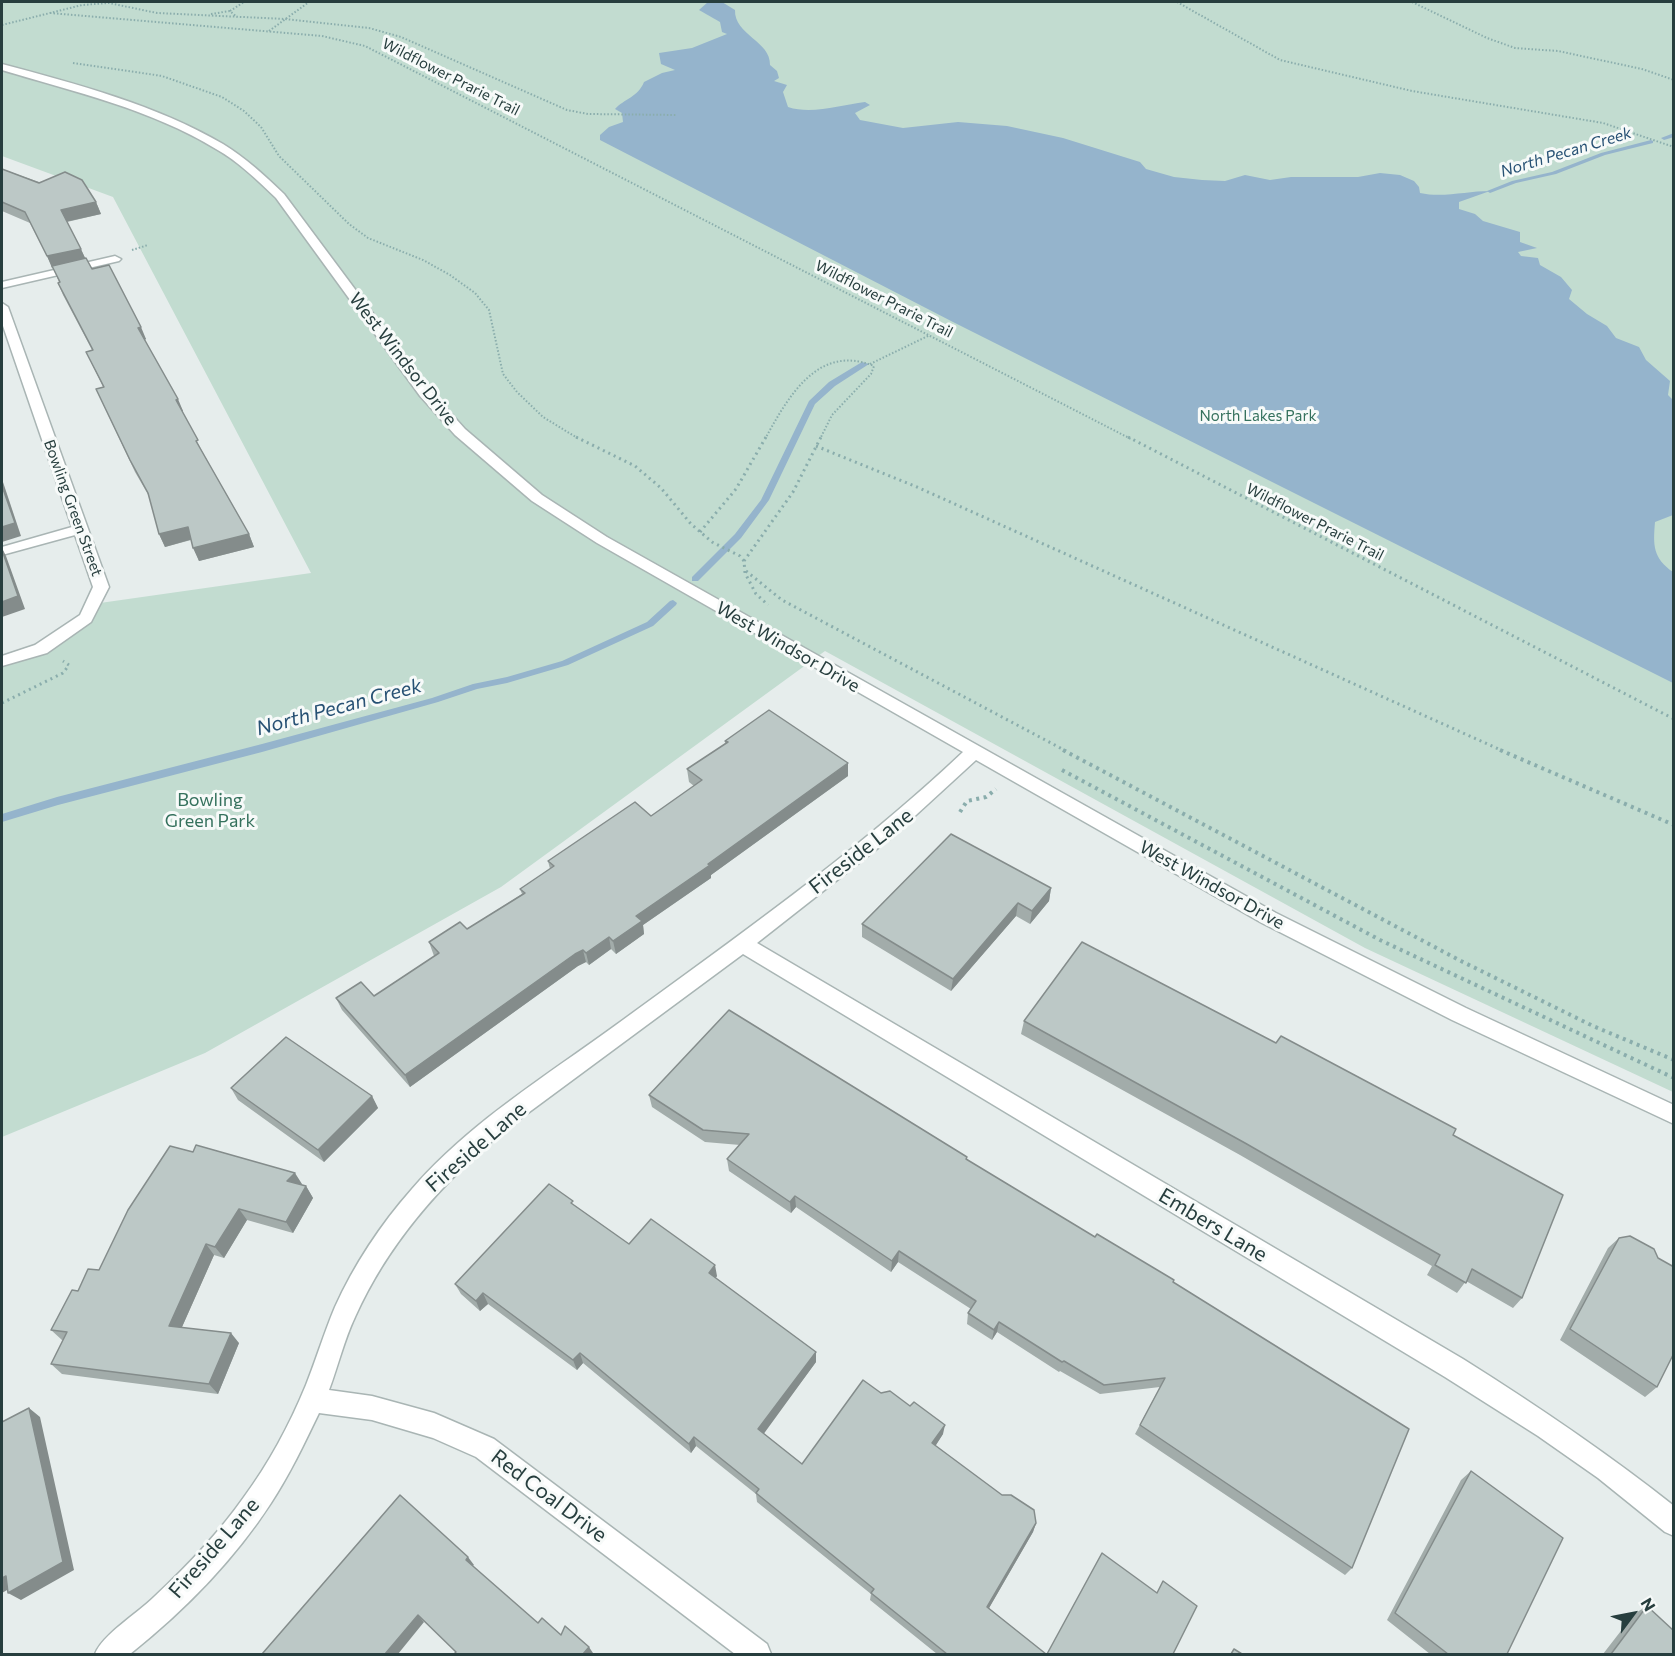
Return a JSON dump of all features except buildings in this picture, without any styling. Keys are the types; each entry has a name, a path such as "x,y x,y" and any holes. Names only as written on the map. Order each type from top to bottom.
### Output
{"street":[{"name":"West Windsor Drive","path":"2,67 166,119 204,137 263,177 280,196 441,413 474,447 506,474 537,498 602,540 974,752 1334,952 1674,1116"},
{"path":"2,285 115,259"},
{"name":"Bowling Green Street","path":"2,307 101,587 86,618 40,648 2,661"},
{"path":"2,353 16,349"},
{"path":"2,551 80,529"},
{"name":"Fireside Lane","path":"109,1654 135,1634 189,1580 245,1517 282,1458 312,1400 350,1302 408,1210 447,1167 505,1119 894,826 931,795 974,752"},
{"name":"Embers Lane","path":"741,943 1454,1368 1547,1427 1607,1469 1674,1523"},
{"name":"Red Coal Drive","path":"312,1400 382,1411 434,1426 485,1448 757,1654"}],"path":[{"path":"205,15 230,10 244,2"},
{"path":"269,31 309,2"},
{"path":"1177,2 1289,63 1339,72 1412,91 1603,123 1674,147"},
{"path":"1412,2 1487,38 1515,48 1558,51 1642,69 1674,80"},
{"path":"2,25 81,3 122,4 157,14 285,19 369,28 389,33 546,101 575,111 618,115 676,116"},
{"path":"230,10 237,17"},
{"name":"Wildflower Prarie Trail","path":"50,13 322,36 365,46 519,123 1674,719"},
{"path":"72,63 162,76 222,98 244,111 261,127 279,156 349,224 368,238 450,275 475,293 489,310 503,374 517,392 543,417 583,441 634,466 661,488 700,532 712,542 736,553 744,561 756,594 773,608"},
{"path":"870,364 930,335"},
{"path":"700,532 722,508 746,475 775,418 810,374 833,362 855,359 874,366 871,374 832,415 793,492 744,561"},
{"path":"816,446 917,487 1505,752 1674,825"},
{"path":"746,571 782,600 1461,961 1613,1034 1674,1060"},
{"path":"2,703 63,673 69,665 40,648"},
{"path":"1055,766 1380,939 1674,1078"}],"green space":[{"name":"North Lakes Park","path":"2,2 1673,2 1673,1092 1365,948 825,651 501,887 205,1053 2,1137 2,661 41,648 93,604 311,573 113,197 2,156"}],"water":[{"path":"708,2 722,2 735,10 740,26 765,50 770,65 777,71 779,78 774,81 787,85 783,92 788,107 816,110 865,102 870,105 855,113 860,120 903,128 958,122 1007,126 1063,138 1140,162 1146,169 1174,177 1225,181 1245,175 1270,180 1291,177 1358,177 1380,173 1400,175 1414,181 1420,193 1446,195 1490,191 1459,202 1459,209 1475,214 1483,221 1520,232 1520,242 1537,248 1518,252 1521,256 1538,258 1540,265 1561,277 1572,290 1569,299 1587,314 1607,326 1616,338 1639,347 1646,360 1670,381 1668,395 1674,401 1673,515 1655,522 1654,538 1661,562 1673,572 1673,683 953,322 600,140 600,135 609,127 623,122 622,113 615,109 635,94 644,82 662,73 675,70 661,64 659,53 692,48 727,34 722,32 720,22 699,10"}],"waterway":[{"name":"North Pecan Creek","path":"1664,138 1674,135"},
{"name":"North Pecan Creek","path":"1490,191 1514,182 1554,173 1603,154 1651,142"},
{"name":"North Pecan Creek","path":"695,579 738,536 765,500 812,403 832,384 865,364"},
{"name":"North Pecan Creek","path":"2,818 565,663 650,624 673,603"}],"park label":[{"name":"Bowling Green Park","path":"210,810"}]}
